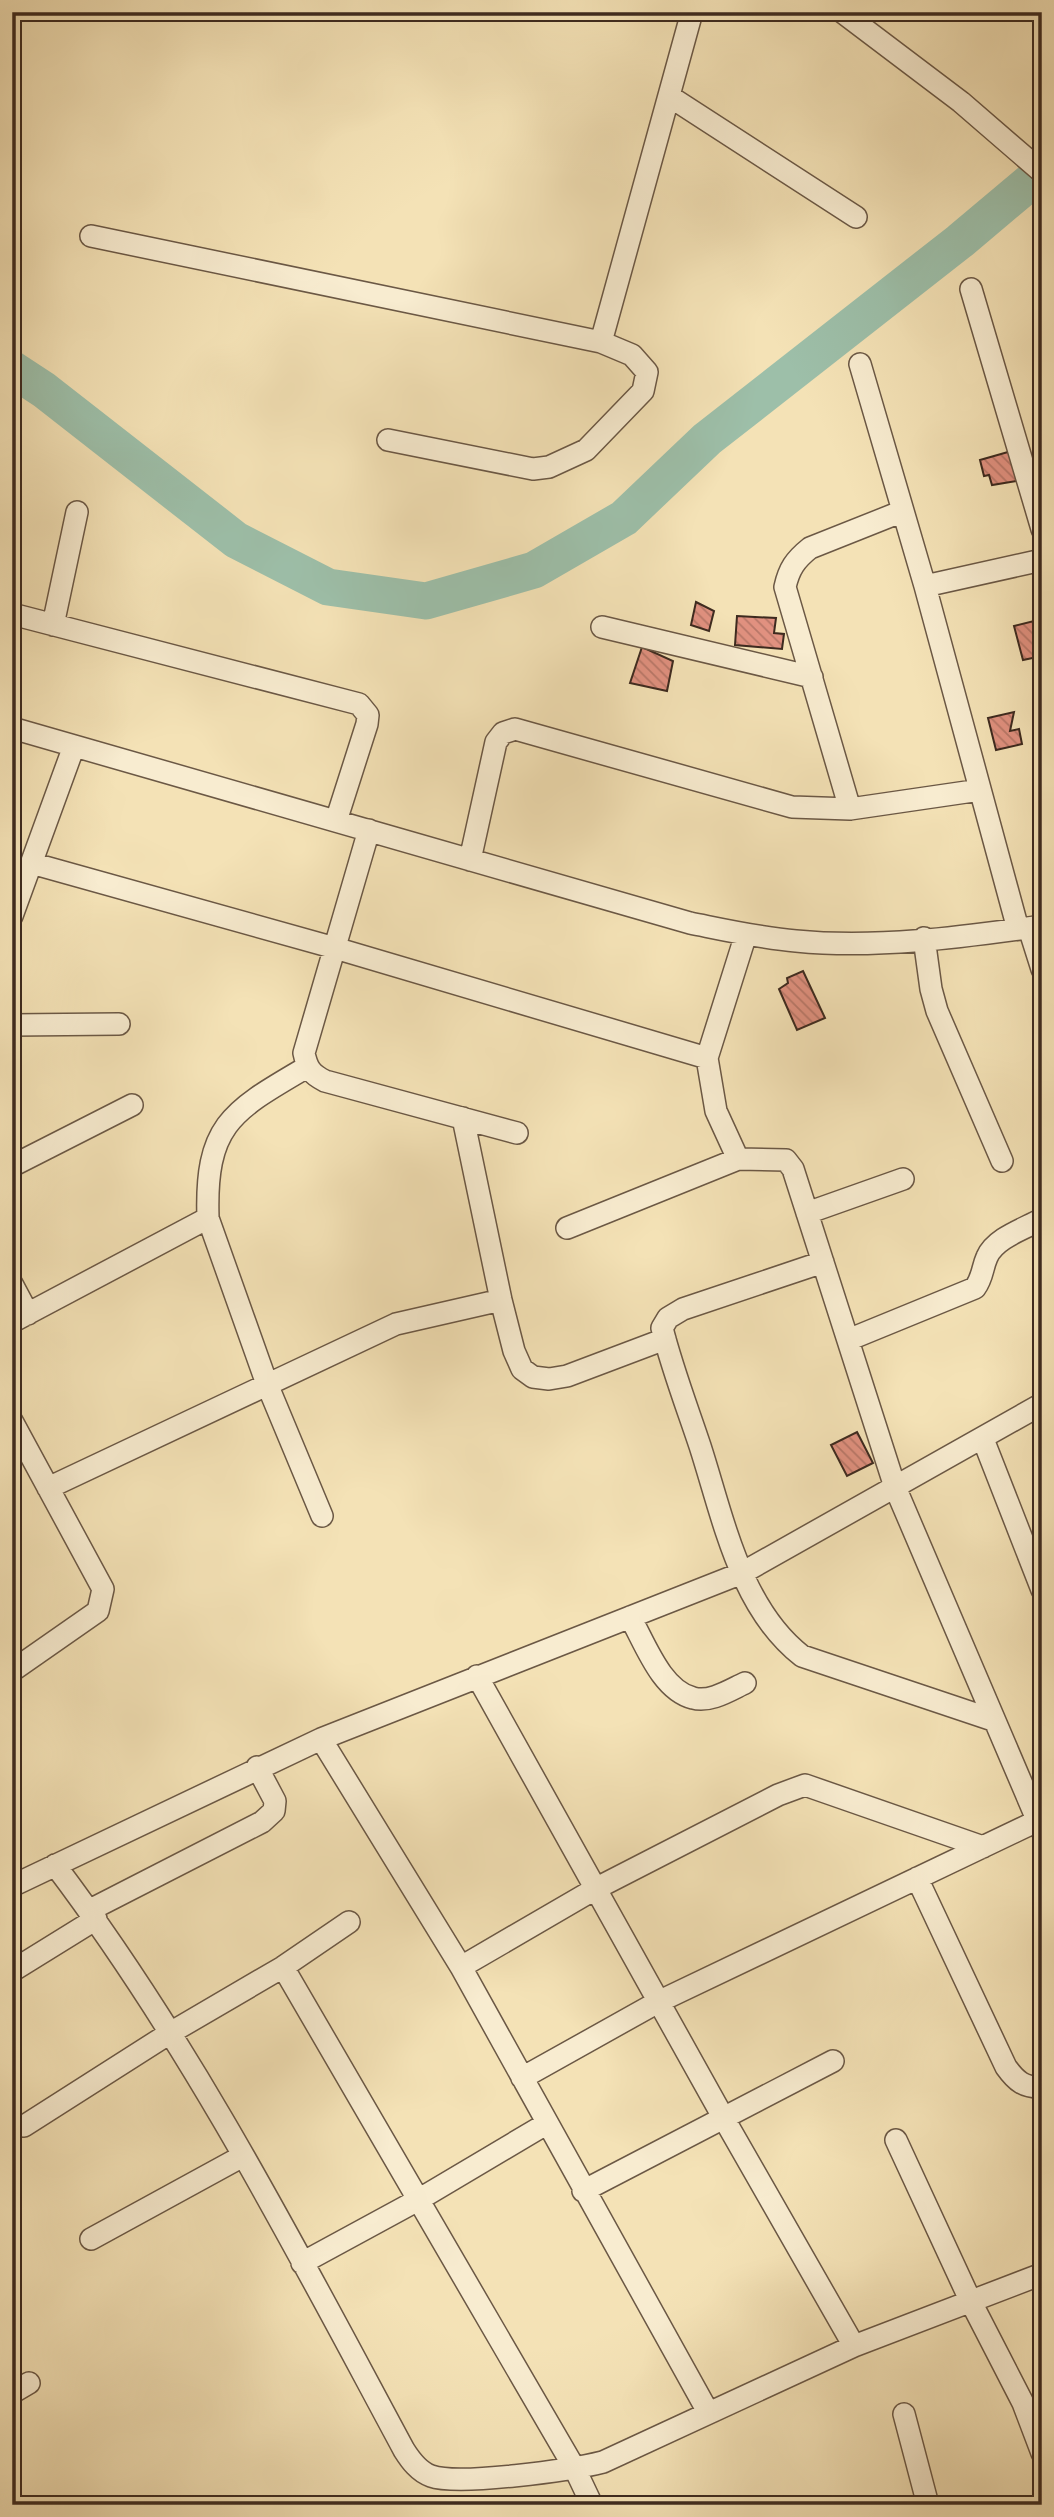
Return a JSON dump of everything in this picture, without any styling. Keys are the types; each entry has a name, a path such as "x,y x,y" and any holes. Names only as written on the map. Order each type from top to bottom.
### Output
{"street":[{"path":"601,342 692,12"},
{"path":"842,12 961,102 1042,172"},
{"path":"669,96 856,217"},
{"path":"91,236 601,342 632,355 647,372 643,391 586,450 568,460 533,469 387,440"},
{"path":"971,289 1042,529"},
{"path":"860,365 925,586 980,790 1030,927 1042,969"},
{"path":"850,809 785,587 789,571 797,558 810,548 903,511"},
{"path":"53,625 77,512"},
{"path":"925,586 1042,560"},
{"path":"12,614 359,704 368,715 367,723 336,821"},
{"path":"602,627 812,677"},
{"path":"12,728 691,923 746,934 798,941 885,942 1030,927"},
{"path":"470,860 496,742 503,733 515,729 792,807 850,809 980,790"},
{"path":"12,916 74,746"},
{"path":"369,831 304,1053 307,1067 313,1075 325,1081 517,1133"},
{"path":"31,863 335,948 707,1058"},
{"path":"738,1159 716,1111 707,1058 746,934"},
{"path":"924,938 937,1011 1002,1161"},
{"path":"12,1025 119,1024"},
{"path":"307,1067 237,1111 220,1133 211,1155 208,1218 267,1384 322,1516"},
{"path":"12,1166 132,1105"},
{"path":"463,1118 501,1300 514,1351 522,1369 533,1377 549,1380 567,1376 665,1339"},
{"path":"522,2078 658,2001 983,1847 1040,1826 895,1487 793,1169 786,1160 738,1159 567,1228"},
{"path":"807,1213 903,1179"},
{"path":"12,1284 20,1318 208,1218"},
{"path":"848,1340 975,1288 984,1276 986,1258 994,1245 1042,1219"},
{"path":"823,1262 683,1310 668,1318 662,1328 742,1573 769,1622 785,1643 802,1656 993,1720"},
{"path":"48,1488 396,1324 501,1300"},
{"path":"12,1886 321,1739 742,1573 1042,1404"},
{"path":"12,1421 103,1589 98,1611 12,1671"},
{"path":"983,1439 1042,1590"},
{"path":"630,1617 664,1677 675,1689 694,1699 716,1696 745,1683"},
{"path":"477,1676 723,2117 855,2346"},
{"path":"321,1739 461,1967 708,2412"},
{"path":"12,1970 93,1915 262,1822 274,1811 275,1801 257,1768"},
{"path":"461,1967 595,1889 778,1795 805,1785 983,1847"},
{"path":"55,1865 93,1915 170,2032 302,2263 404,2450 428,2476 457,2479 575,2469 631,2451 708,2412 855,2346 1042,2274"},
{"path":"917,1878 1006,2067 1014,2079 1029,2088 1042,2087"},
{"path":"24,2126 170,2032 283,1967 349,1923"},
{"path":"283,1967 575,2469 592,2505"},
{"path":"583,2191 833,2061"},
{"path":"302,2263 418,2200 546,2124"},
{"path":"896,2140 971,2302 1033,2399 1042,2454"},
{"path":"91,2239 241,2157"},
{"path":"904,2414 928,2505"}],"building":[{"path":"1015,450 1023,480 992,485 989,475 984,476 980,460"},
{"path":"696,602 714,611 709,631 691,625"},
{"path":"737,616 776,618 774,633 784,634 782,649 735,645"},
{"path":"1042,619 1042,656 1023,660 1014,626"},
{"path":"642,647 673,661 667,691 630,683"},
{"path":"1014,712 1010,731 1019,729 1022,744 996,750 988,718"},
{"path":"803,971 825,1018 797,1030 779,989 788,983 787,978"},
{"path":"857,1432 873,1463 847,1476 831,1445"}],"waterway":[{"path":"12,369 44,390 236,540 328,587 426,601 534,570 624,518 707,439 960,241 1042,172"}]}
